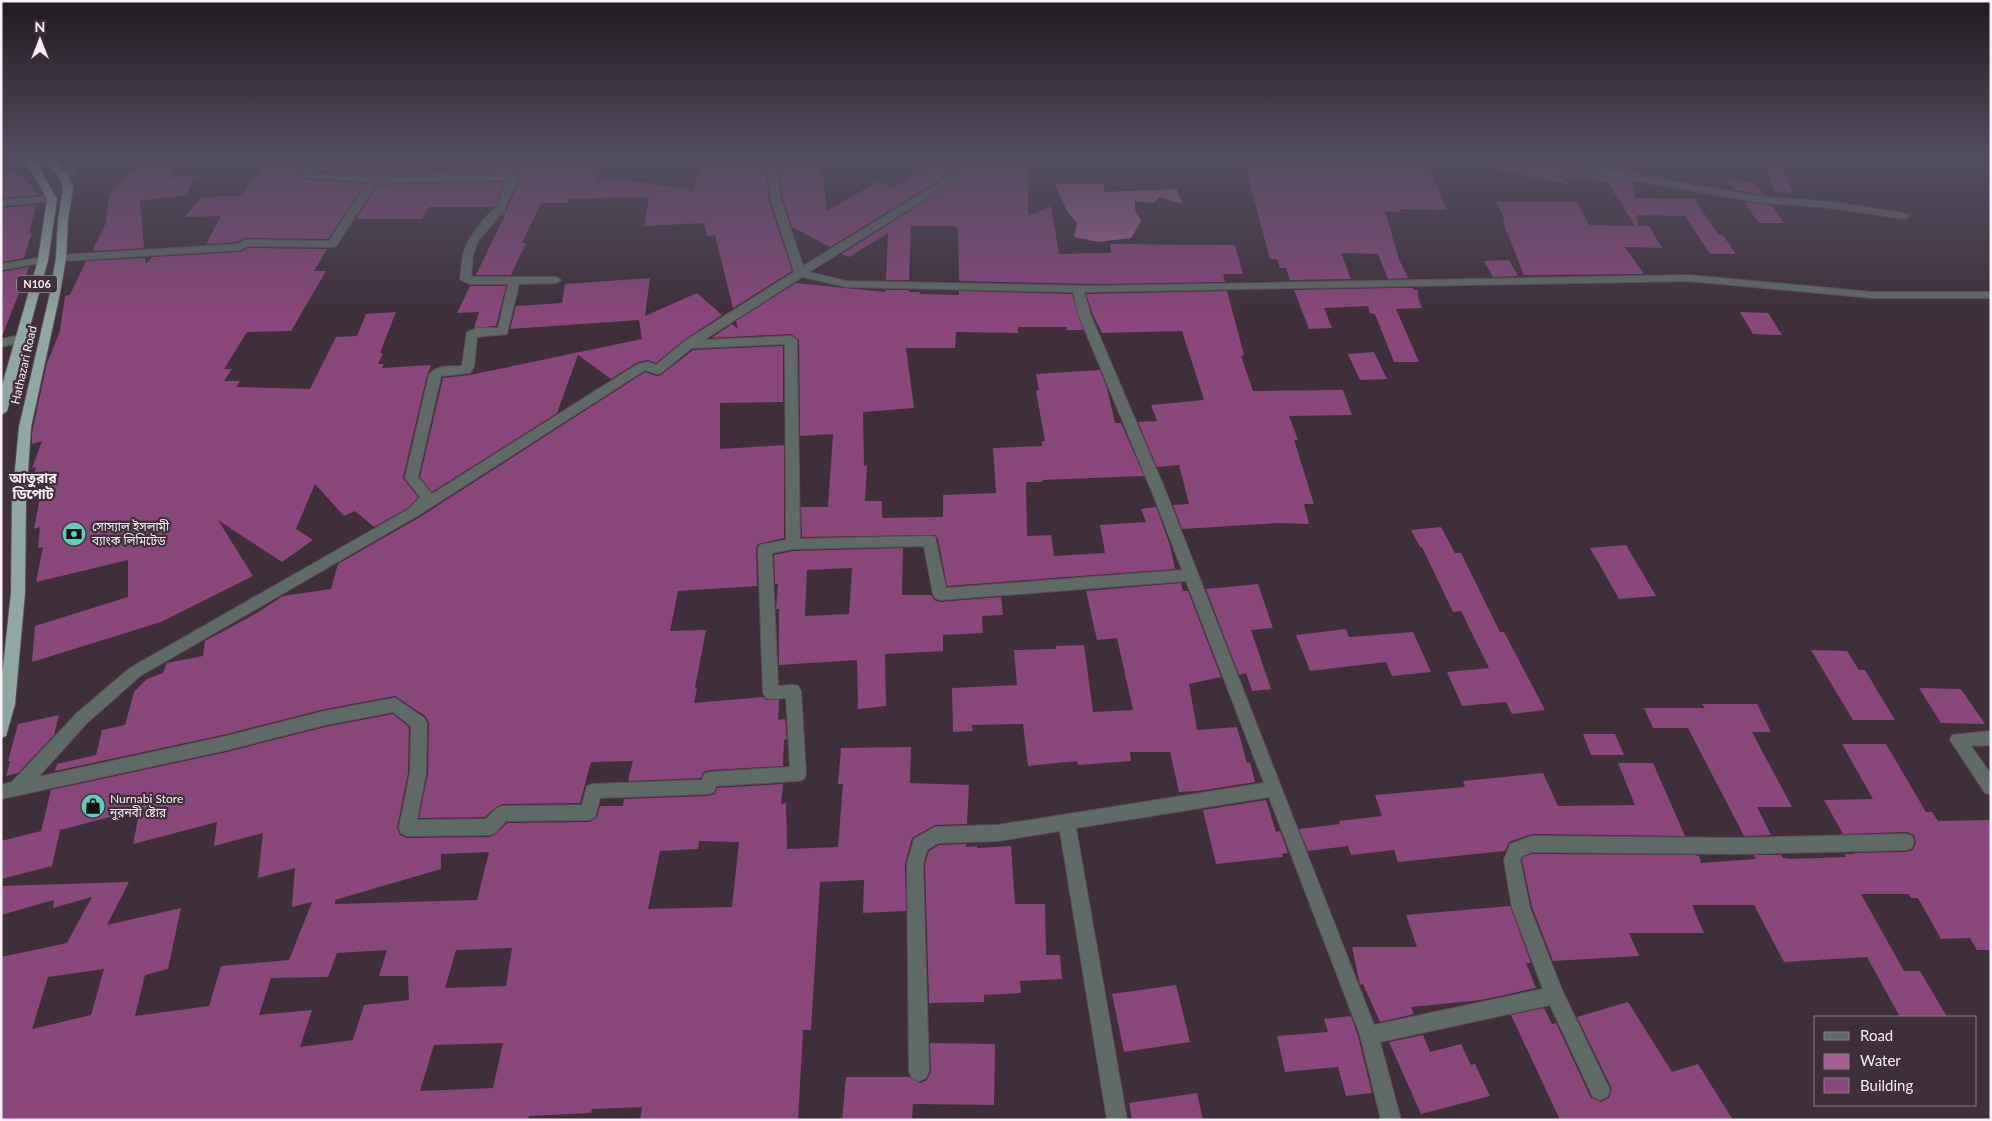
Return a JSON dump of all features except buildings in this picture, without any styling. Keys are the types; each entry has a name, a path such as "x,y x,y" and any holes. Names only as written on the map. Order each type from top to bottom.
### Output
{"highway":[{"name":"Hathazari Road","path":"1,411 43,260 50,212"},
{"name":"Hathazari Road","path":"1,732 18,592 19,501 25,427 61,258 64,212"}],"street":[{"path":"61,258 240,248 245,243 332,244 353,212"},
{"path":"497,212 473,241 468,254 465,279 470,281 556,280"},
{"path":"780,212 800,272"},
{"path":"18,787 82,718 135,672 414,512 642,367 648,366 657,370 689,344 800,272 898,212"},
{"path":"1880,212 1904,216"},
{"path":"1,267 43,260"},
{"path":"800,272 847,284 1077,288 1688,278 1872,295 1991,295"},
{"path":"414,512 426,499 426,493 411,478 435,375 438,372 466,370 468,367 471,335 478,332 503,331 515,280"},
{"path":"1077,288 1085,316 1159,492 1369,1035 1391,1120"},
{"path":"1,342 20,339"},
{"path":"689,344 792,340 793,544"},
{"path":"1,792 227,743 325,718 396,705 419,723 418,773 407,828 490,827 502,814 589,812 593,792 708,787 710,779 798,774 792,691 771,693 765,549 793,544 930,542 940,594 1191,575"},
{"path":"1991,738 1958,740 1991,788"},
{"path":"919,1071 915,864 920,845 935,835 998,833 1275,789"},
{"path":"1068,822 1117,1120"},
{"path":"1600,1090 1555,995 1521,908 1512,860 1516,850 1532,844 1732,846 1906,842"},
{"path":"1369,1035 1555,995"}],"water":[{"path":"1068,212 1136,212 1141,221 1131,238 1098,242 1074,237 1077,223"}],"place":[{"name":"সোস্যাল ইসলামী ব্যাংক লিমিটেড","path":"74,534"},
{"name":"Nurnabi Store নুরনবী ষ্টোর","path":"93,806"}],"district":[{"name":"আতুরার ডিপোট","path":"33,486"}]}
